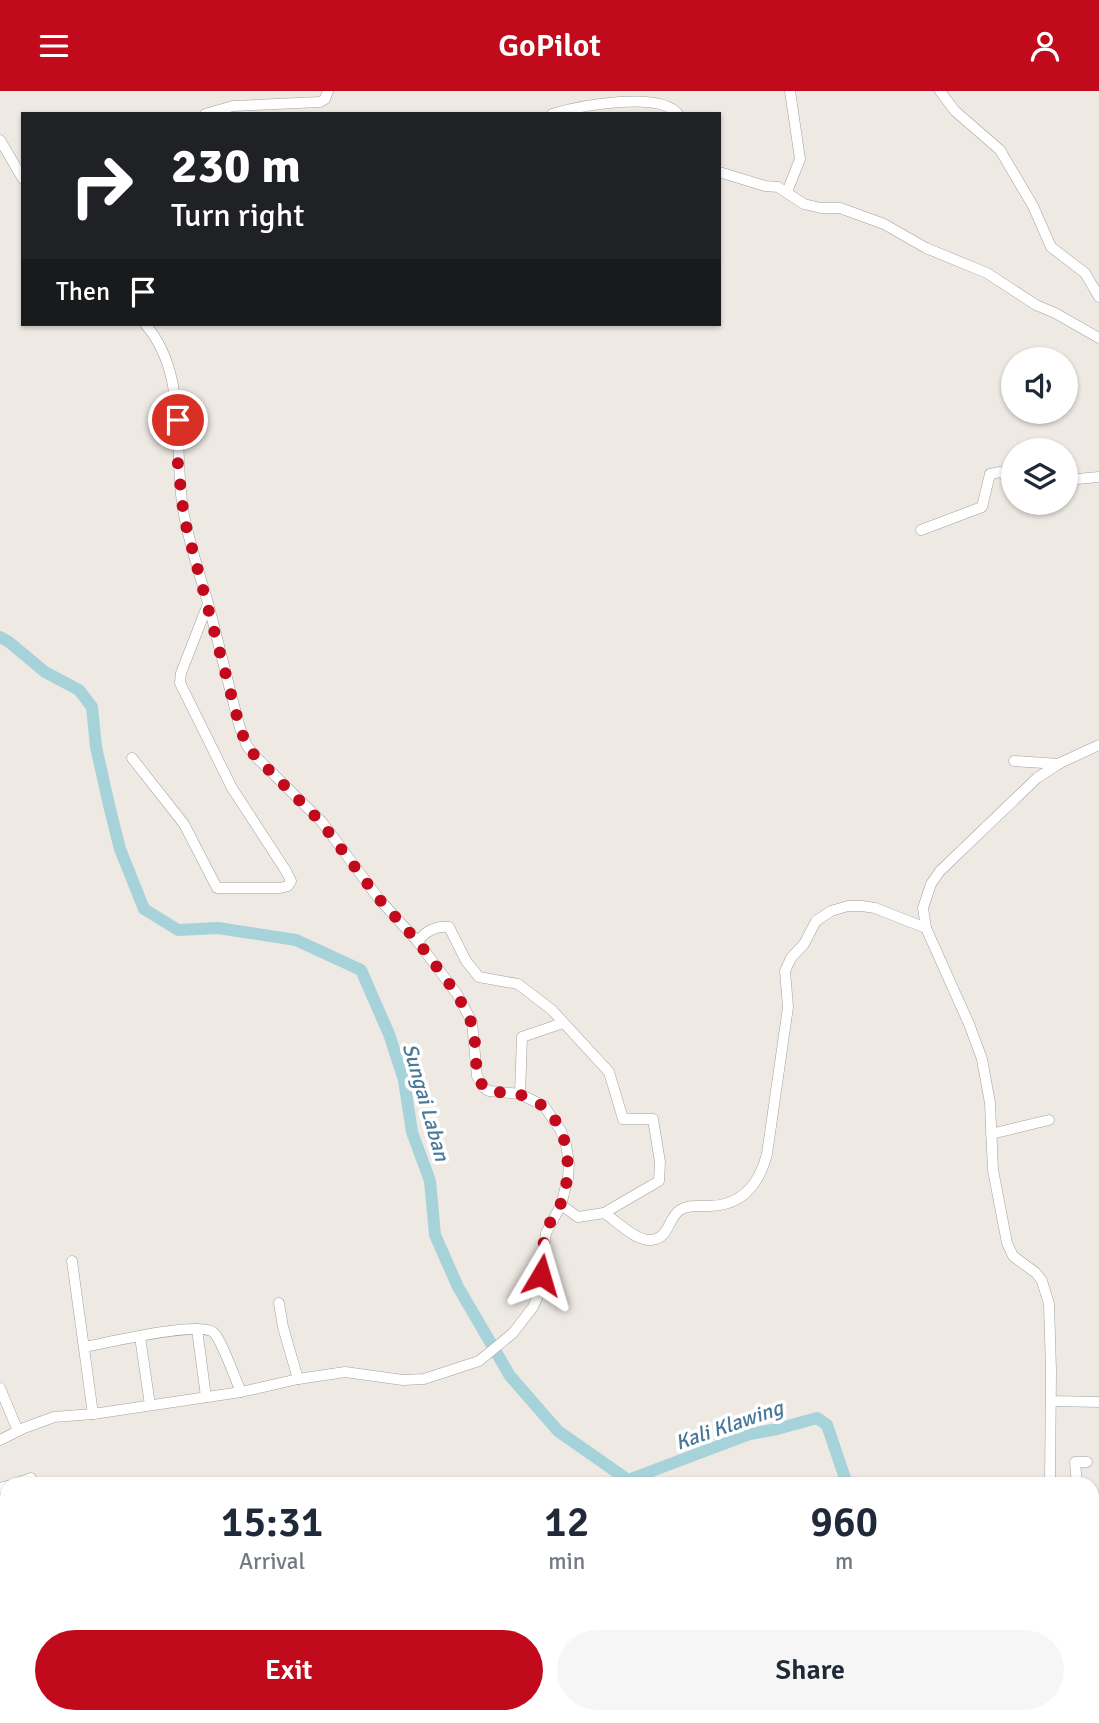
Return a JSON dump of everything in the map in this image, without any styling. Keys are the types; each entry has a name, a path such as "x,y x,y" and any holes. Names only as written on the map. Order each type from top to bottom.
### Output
{"street":[{"path":"212,112 233,106 320,102 325,99 328,91"},
{"path":"788,192 800,159 790,91"},
{"path":"940,91 955,111 1000,150 1033,206 1051,247 1085,272 1099,297"},
{"path":"558,112 590,102 645,95 669,101 677,112"},
{"path":"0,139 21,176"},
{"path":"721,173 765,186 778,187 804,204 840,208 884,225 926,248 987,273 1036,305 1099,338"},
{"path":"0,1440 54,1417 93,1415 241,1392 345,1372 403,1380 425,1379 479,1361 513,1333 533,1307 538,1296 546,1233 561,1205 568,1178 566,1145 561,1131 544,1106 520,1094 489,1091 484,1088 477,1076 474,1028 457,994 418,942 379,899 321,822 247,746 184,518 177,455 178,420 173,388 162,349 147,326"},
{"path":"921,530 982,507 990,474 1001,473"},
{"path":"1078,479 1099,477"},
{"path":"132,758 184,824 217,888 288,886 290,881 286,871 232,789 180,683 181,673 208,604"},
{"path":"1051,1477 1051,1344 1047,1295 1039,1277 1015,1258 1008,1248 993,1170 988,1088 977,1045 926,928 923,908 930,884 940,871 1037,779 1099,745"},
{"path":"1014,761 1060,764"},
{"path":"604,1213 638,1237 650,1240 665,1234 682,1209 723,1205 749,1191 763,1169 771,1126 788,1007 785,971 791,958 804,944 816,921 831,911 848,906 875,908 926,928"},
{"path":"418,942 423,934 431,930 449,927 466,961 479,977 522,986 543,1002 609,1072 623,1119 653,1118 657,1136 659,1181 604,1213 578,1217 561,1205"},
{"path":"520,1094 522,1037 563,1023"},
{"path":"991,1134 1049,1120"},
{"path":"72,1262 93,1415"},
{"path":"279,1303 298,1379"},
{"path":"84,1347 197,1329 209,1331 217,1336 241,1392"},
{"path":"197,1329 206,1397"},
{"path":"140,1337 150,1405"},
{"path":"0,1388 18,1431"},
{"path":"1051,1401 1099,1402"},
{"path":"1075,1477 1074,1463 1087,1462"}],"waterway":[{"name":"Sungai Laban","path":"0,637 45,672 79,690 92,707 96,747 120,849 144,909 178,930 218,928 296,940 361,970 389,1034 404,1080 412,1132 430,1181 435,1235 458,1287 510,1376 558,1431 624,1477"},
{"name":"Kali Klawing","path":"636,1477 750,1434 817,1418 827,1425 845,1477"}],"route":[{"path":"178,420 177,455 184,518 247,746 321,822 379,899 418,942 457,994 474,1028 477,1076 484,1088 489,1091 520,1094 544,1106 561,1131 569,1163 568,1178 561,1205 546,1233 541,1275"}]}
